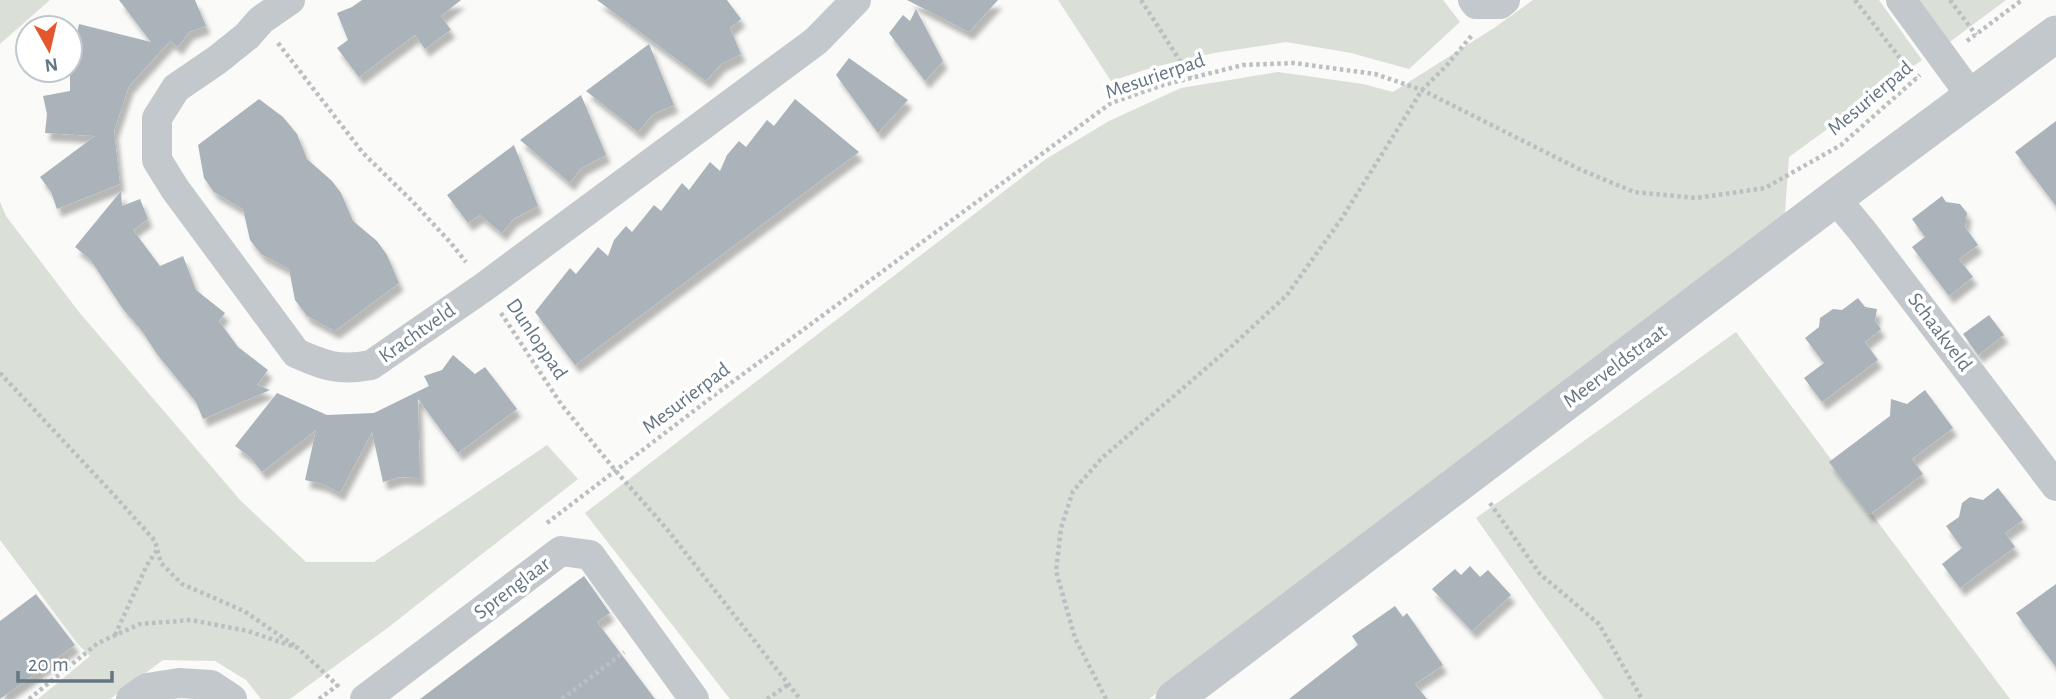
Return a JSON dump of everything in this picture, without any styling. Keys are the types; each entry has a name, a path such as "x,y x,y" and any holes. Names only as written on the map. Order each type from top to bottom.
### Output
{"street":[{"name":"Krachtveld","path":"290,0 261,20 247,36 176,88 157,118 157,160 175,190 296,353 325,366 354,368 371,365 484,287 816,41 856,0"},
{"path":"1901,0 1972,97"},
{"name":"Meerveldstraat","path":"1174,699 2056,34"},
{"name":"Schaakveld","path":"1835,198 2052,470"},
{"name":"Sprenglaar","path":"353,689 561,551 590,555 694,699"},
{"path":"131,699 147,688 179,683 211,685 232,699"}],"path":[{"path":"1141,0 1191,78"},
{"path":"1855,0 1916,79"},
{"path":"1950,0 1976,35"},
{"name":"Mesurierpad","path":"541,528 716,394 1111,103 1163,85 1243,65 1294,63 1375,74 1422,90 1579,169 1634,192 1696,198 1765,188 1841,145 1916,79 2022,0"},
{"path":"1106,699 1075,638 1056,571 1061,528 1073,492 1102,458 1287,295 1342,218 1422,90 1488,16 1490,1"},
{"name":"Dunloppad","path":"261,20 363,153 450,242 484,287 561,404 682,547 800,699"},
{"path":"0,373 155,541 162,563 182,584 244,611 298,648 337,685 353,689"},
{"path":"1490,503 1540,574 1599,624 1642,699"},
{"path":"114,636 147,565 157,550"},
{"path":"29,699 98,643 140,624 191,620 248,631 298,648"},
{"path":"562,699 647,634"},
{"path":"767,699 789,684"},
{"path":"337,685 353,689"},
{"path":"319,699 337,685"}],"shaded area":[{"path":"0,0 50,0 34,14 14,14 14,32 0,44"},
{"path":"1058,0 1443,0 1460,22 1409,69 1351,53 1286,42 1214,53 1154,67 1111,81"},
{"path":"1533,0 1879,0 1922,60 1789,157 1784,226 1149,699 730,699 585,513 1046,159 1109,121 1181,88 1278,72 1363,84 1393,92"},
{"path":"1914,0 2006,0 1947,44"},
{"path":"0,202 6,216 79,312 240,500 306,562 374,562 547,445 578,479 386,629 290,699 261,699 246,680 215,661 163,660 110,699 38,699 90,656 77,643 0,540"},
{"path":"1736,332 2010,699 1604,699 1476,518"}],"building":[{"path":"119,0 195,0 206,26 189,32 178,47 170,41 129,86 114,131 120,184 57,209 51,192 40,177 95,136 45,133 47,114 43,96 70,91 70,84 84,84 84,25 151,42"},
{"path":"362,0 461,0 441,16 451,30 425,49 415,35 359,77 337,48 348,40 337,13"},
{"path":"597,0 727,0 741,19 730,28 741,54 721,64 706,81"},
{"path":"907,0 998,0 969,32"},
{"path":"916,9 943,61 925,81 889,33 903,15 910,21"},
{"path":"649,44 674,105 653,114 638,132 586,91"},
{"path":"849,58 908,100 878,133 836,75"},
{"path":"581,95 606,155 581,168 570,183 520,140"},
{"path":"259,99 283,117 297,134 307,159 332,181 341,193 353,221 377,241 387,255 399,283 335,331 307,316 295,300 289,269 261,254 250,240 243,209 214,192 204,178 198,145"},
{"path":"795,99 859,152 575,365 535,312 570,268 576,274 598,247 608,256 614,240 626,226 632,232 654,205 661,211 682,183 689,190 710,162 720,171 727,155 739,141 746,147 767,120 774,126"},
{"path":"2056,121 2056,206 2015,152"},
{"path":"514,145 538,206 513,219 502,233 480,215 468,223 447,195"},
{"path":"121,191 122,206 140,199 148,219 133,230 160,266 183,256 196,290 225,313 219,321 238,347 268,370 257,385 270,390 203,419 196,402 123,309 90,259 75,247"},
{"path":"1942,196 1946,202 1960,204 1967,213 1965,227 1978,245 1959,259 1973,277 1949,296 1912,247 1925,237 1912,219"},
{"path":"1858,298 1865,307 1877,309 1875,321 1881,329 1865,342 1878,360 1822,402 1804,378 1824,363 1805,338 1819,327 1820,318 1833,309 1842,310"},
{"path":"1989,315 2004,335 1978,355 1963,334"},
{"path":"453,355 475,374 485,367 517,409 458,453 418,399 420,478 400,477 383,482 372,432 340,493 323,484 305,480 316,430 262,472 250,457 235,446 277,393 327,415 374,413 429,386 424,376 442,370"},
{"path":"1925,390 1953,428 1912,459 1923,474 1869,515 1829,462 1890,416 1891,399 1907,404"},
{"path":"1998,488 2023,520 2005,533 2015,547 1960,588 1942,564 1962,548 1946,526 1959,517 1962,503 1970,497 1983,500"},
{"path":"1470,566 1480,577 1488,570 1511,595 1472,631 1432,589 1455,569 1461,575"},
{"path":"584,576 610,613 597,622 655,699 420,699"},
{"path":"2056,584 2056,667 2016,613"},
{"path":"36,594 75,645 0,699 0,621"},
{"path":"1395,606 1403,617 1407,613 1443,665 1415,684 1427,699 1289,699 1358,645 1352,636"}]}
